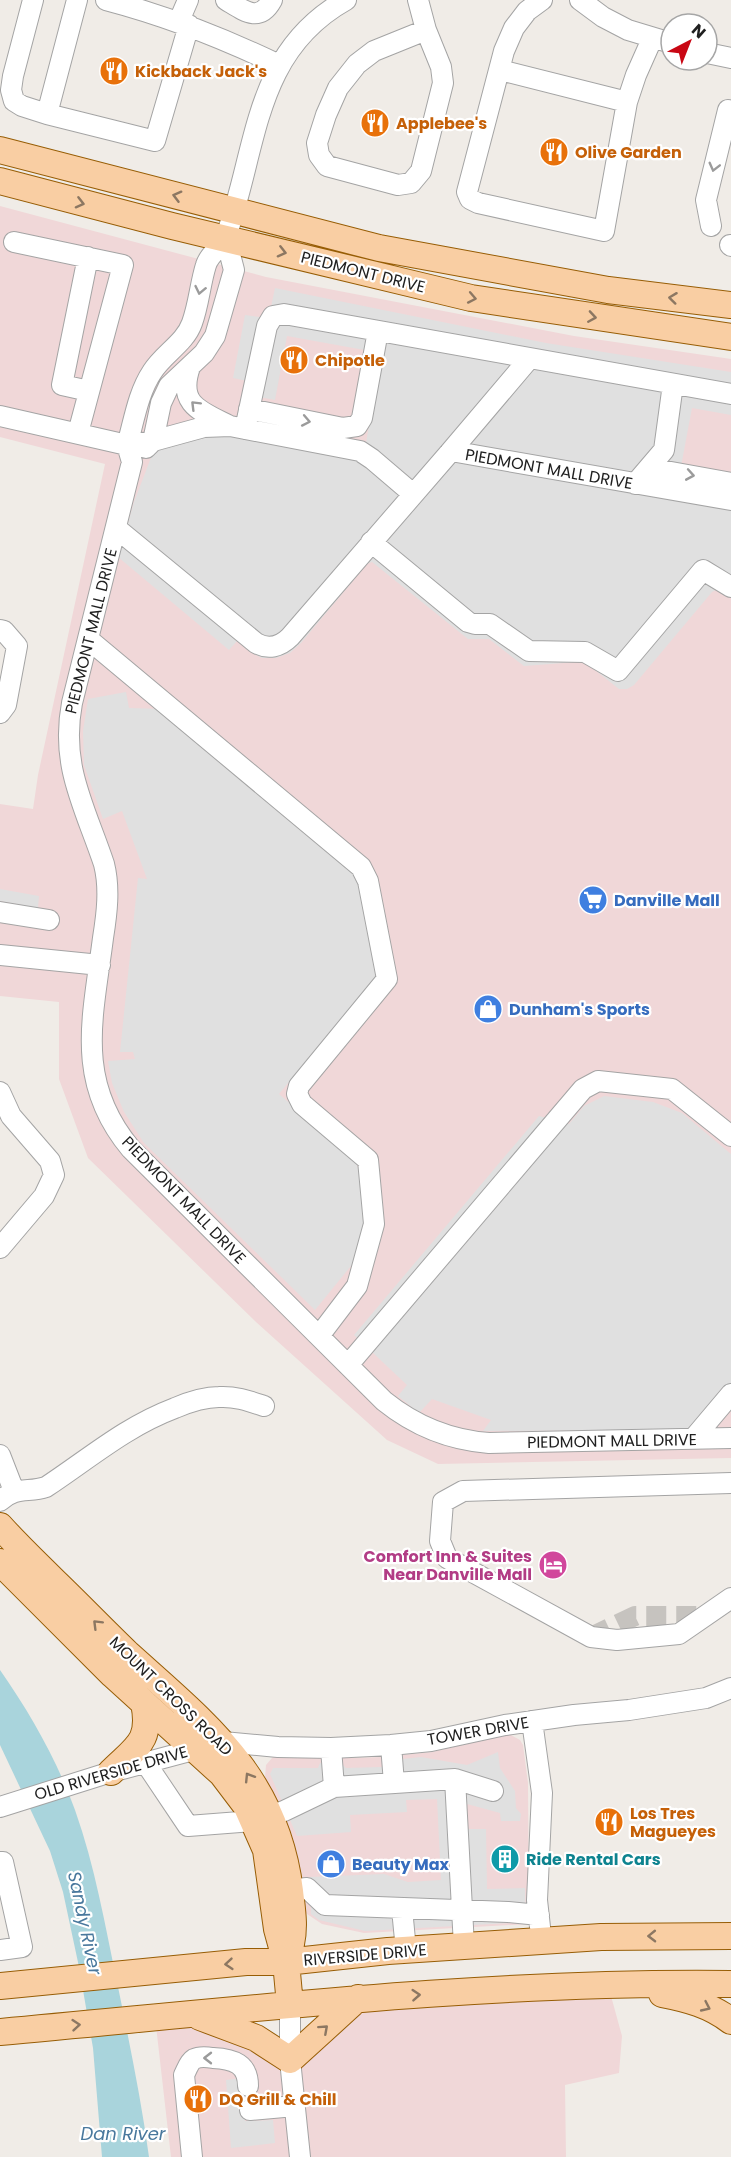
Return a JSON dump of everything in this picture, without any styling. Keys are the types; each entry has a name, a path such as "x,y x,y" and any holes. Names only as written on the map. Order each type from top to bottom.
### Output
{"main road":[{"name":"PIEDMONT DRIVE","path":"0,150 316,233 438,260 608,290 731,305"},
{"name":"PIEDMONT DRIVE","path":"0,181 471,298 731,337"},
{"name":"MOUNT CROSS ROAD","path":"0,1526 113,1639 200,1719 223,1742 247,1773 261,1818 287,1865 281,1891 294,1928 286,1962 290,2005"},
{"name":"MOUNT CROSS ROAD","path":"0,1562 113,1675 222,1774 247,1807 261,1818"},
{"path":"106,1774 142,1740 148,1721 144,1703"},
{"path":"682,1936 731,1917"},
{"name":"RIVERSIDE DRIVE","path":"7,1986 246,1962 286,1962 406,1950 542,1941 731,1936"},
{"path":"9,2031 358,1998 547,1987 731,1984"},
{"path":"608,1985 688,1999 704,2005 731,2021"},
{"path":"191,2014 256,2038 290,2060 358,1998"}],"street":[{"path":"33,0 13,76 11,90 15,101 22,106 47,114 155,141 188,0"},
{"path":"47,114 77,0"},
{"path":"106,0 184,23 228,40 279,65"},
{"path":"226,0 250,13 259,14 267,9 272,0"},
{"path":"153,441 164,393 170,383 190,367 212,343 221,319 234,270 226,238 267,91 279,65 294,43 330,9 346,0"},
{"path":"418,0 426,30 441,67 443,83 421,171 411,183 398,185 327,166 319,155 317,143 338,88 357,64 374,51 426,30"},
{"path":"542,0 527,11 514,28 504,51 467,192 470,199 478,203 604,231 627,102 636,75 659,45"},
{"path":"580,0 608,8 638,35 659,40"},
{"path":"500,70 627,102"},
{"path":"711,226 706,200 730,107"},
{"name":"PIEDMONT MALL DRIVE","path":"226,238 206,262 189,329 158,364 146,383 116,528 72,703 67,743 71,771 105,864 107,878 107,908 91,1056 97,1087 111,1122 131,1149 348,1365 399,1413 430,1430 456,1439 500,1444 731,1438"},
{"path":"14,242 123,265 78,433"},
{"path":"88,257 62,385 89,391"},
{"path":"241,421 267,326 273,316 284,314 731,394"},
{"path":"0,416 78,433 130,454 153,441 204,427 241,421 344,428 357,426 363,413 378,331"},
{"path":"451,451 529,358"},
{"path":"190,367 186,389 191,403 199,410 360,451 412,494"},
{"path":"635,484 664,450 673,384"},
{"name":"PIEDMONT MALL DRIVE","path":"116,528 255,643 268,647 279,646 290,638 451,451 731,500"},
{"path":"649,468 731,483"},
{"path":"371,542 468,622 490,624 529,651 582,651 618,671 703,570 731,587"},
{"path":"0,630 4,631 17,646 6,705 0,713"},
{"path":"88,639 361,867 368,881 387,979 299,1086 297,1094 302,1104 368,1160 374,1224 357,1286 319,1336"},
{"path":"0,912 49,920"},
{"path":"0,955 100,965"},
{"path":"348,1365 583,1089 598,1081 672,1089 731,1136"},
{"path":"0,1092 11,1116 50,1161 53,1171 44,1197 0,1248"},
{"path":"693,1439 731,1394"},
{"path":"0,1455 7,1496 46,1487 102,1446 141,1423 200,1399 219,1396 244,1399 264,1406"},
{"path":"731,1483 463,1491 443,1502 440,1541 447,1558 591,1636 617,1640 679,1634 731,1598"},
{"name":"TOWER DRIVE","path":"223,1742 278,1747 331,1748 431,1741 532,1721 629,1710 706,1698 731,1688"},
{"path":"532,1721 542,1793 537,1900 542,1941"},
{"name":"OLD RIVERSIDE DRIVE","path":"0,1807 145,1762 223,1742"},
{"path":"391,1745 394,1783"},
{"path":"331,1748 334,1787"},
{"path":"145,1762 188,1826 261,1818 284,1811 334,1787 455,1779 494,1791"},
{"path":"455,1779 464,1946"},
{"path":"0,1862 3,1862 22,1947 0,1950"},
{"path":"281,1891 307,1888 325,1905 539,1915"},
{"path":"402,1909 406,1950"},
{"path":"508,1912 509,1943"},
{"path":"290,2005 290,2060 300,2157"},
{"path":"192,2157 184,2075 188,2066 200,2057 227,2058 248,2074 248,2086"},
{"path":"250,2110 295,2106"}],"shaded area":[{"name":"Danville Mall","path":"0,206 266,277 574,336 731,359 731,1458 438,1464 387,1440 256,1322 88,1158 59,1079 59,1002 0,996 0,804 33,809 38,775 105,464 0,437"},
{"path":"275,288 546,343 731,372 731,415 692,408 679,477 654,479 450,441 413,484 366,443 381,353 287,336 275,400 244,394 247,381 233,378 245,315 260,317 271,307"},
{"path":"229,433 359,459 415,507 454,461 731,510 731,597 718,589 712,592 634,685 627,689 619,689 586,663 524,666 489,639 468,639 372,562 367,564 290,653 276,658 262,658 237,641 229,650 118,557 134,502 152,455 158,450 195,439"},
{"path":"126,692 129,708 166,709 355,868 379,974 279,1094 356,1160 368,1209 355,1261 315,1310 144,1143 124,1112 112,1083 108,1061 135,1059 133,1052 120,1052 138,878 147,879 122,811 103,819 84,765 83,731 88,699"},
{"path":"0,889 39,896 38,908 0,901"},
{"path":"604,1096 653,1102 682,1113 731,1154 731,1393 722,1388 689,1430 483,1431 491,1420 432,1399 419,1413 398,1396 407,1385 354,1335 539,1116 569,1124 584,1106"},
{"path":"509,1734 520,1740 523,1745 528,1783 529,1924 364,1933 322,1924 307,1914 303,1908 285,1824 265,1777 266,1765 272,1758 278,1755 383,1757 432,1752"},
{"path":"498,1752 500,1768 515,1791 516,1808 521,1814 520,1821 501,1821 500,1813 467,1804 467,1829 486,1829 487,1889 525,1888 526,1922 365,1931 319,1920 311,1914 310,1877 384,1874 408,1882 441,1880 437,1799 406,1800 407,1812 350,1815 351,1832 297,1836 270,1774 273,1768 318,1768 320,1763 342,1764 346,1768 382,1767 384,1761 421,1757 467,1765"},
{"path":"608,1985 622,2036 619,2073 565,2085 566,2157 171,2157 155,2017 244,2040 273,2056 358,1998"},
{"path":"242,2078 245,2121 273,2120 275,2143 231,2148 226,2080"}],"water":[{"name":"Dan River","path":"0,1670 22,1703 51,1755 68,1791 82,1831 108,1939 149,2157 102,2157 93,2048 79,1967 63,1892 50,1851 0,1745"}],"tunnel":[{"path":"591,1637 635,1616 704,1616"}],"place":[{"name":"Kickback Jack's","path":"114,71"},
{"name":"Applebee's","path":"375,123"},
{"name":"Olive Garden","path":"554,152"},
{"name":"Chipotle","path":"294,360"},
{"name":"Danville Mall","path":"593,900"},
{"name":"Dunham's Sports","path":"488,1009"},
{"name":"Comfort Inn & Suites Near Danville Mall","path":"553,1565"},
{"name":"Los Tres Magueyes","path":"609,1822"},
{"name":"Ride Rental Cars","path":"505,1859"},
{"name":"Beauty Max","path":"331,1864"},
{"name":"DQ Grill & Chill","path":"198,2099"}],"water label":[{"name":"Sandy River","path":"85,1923"}]}
